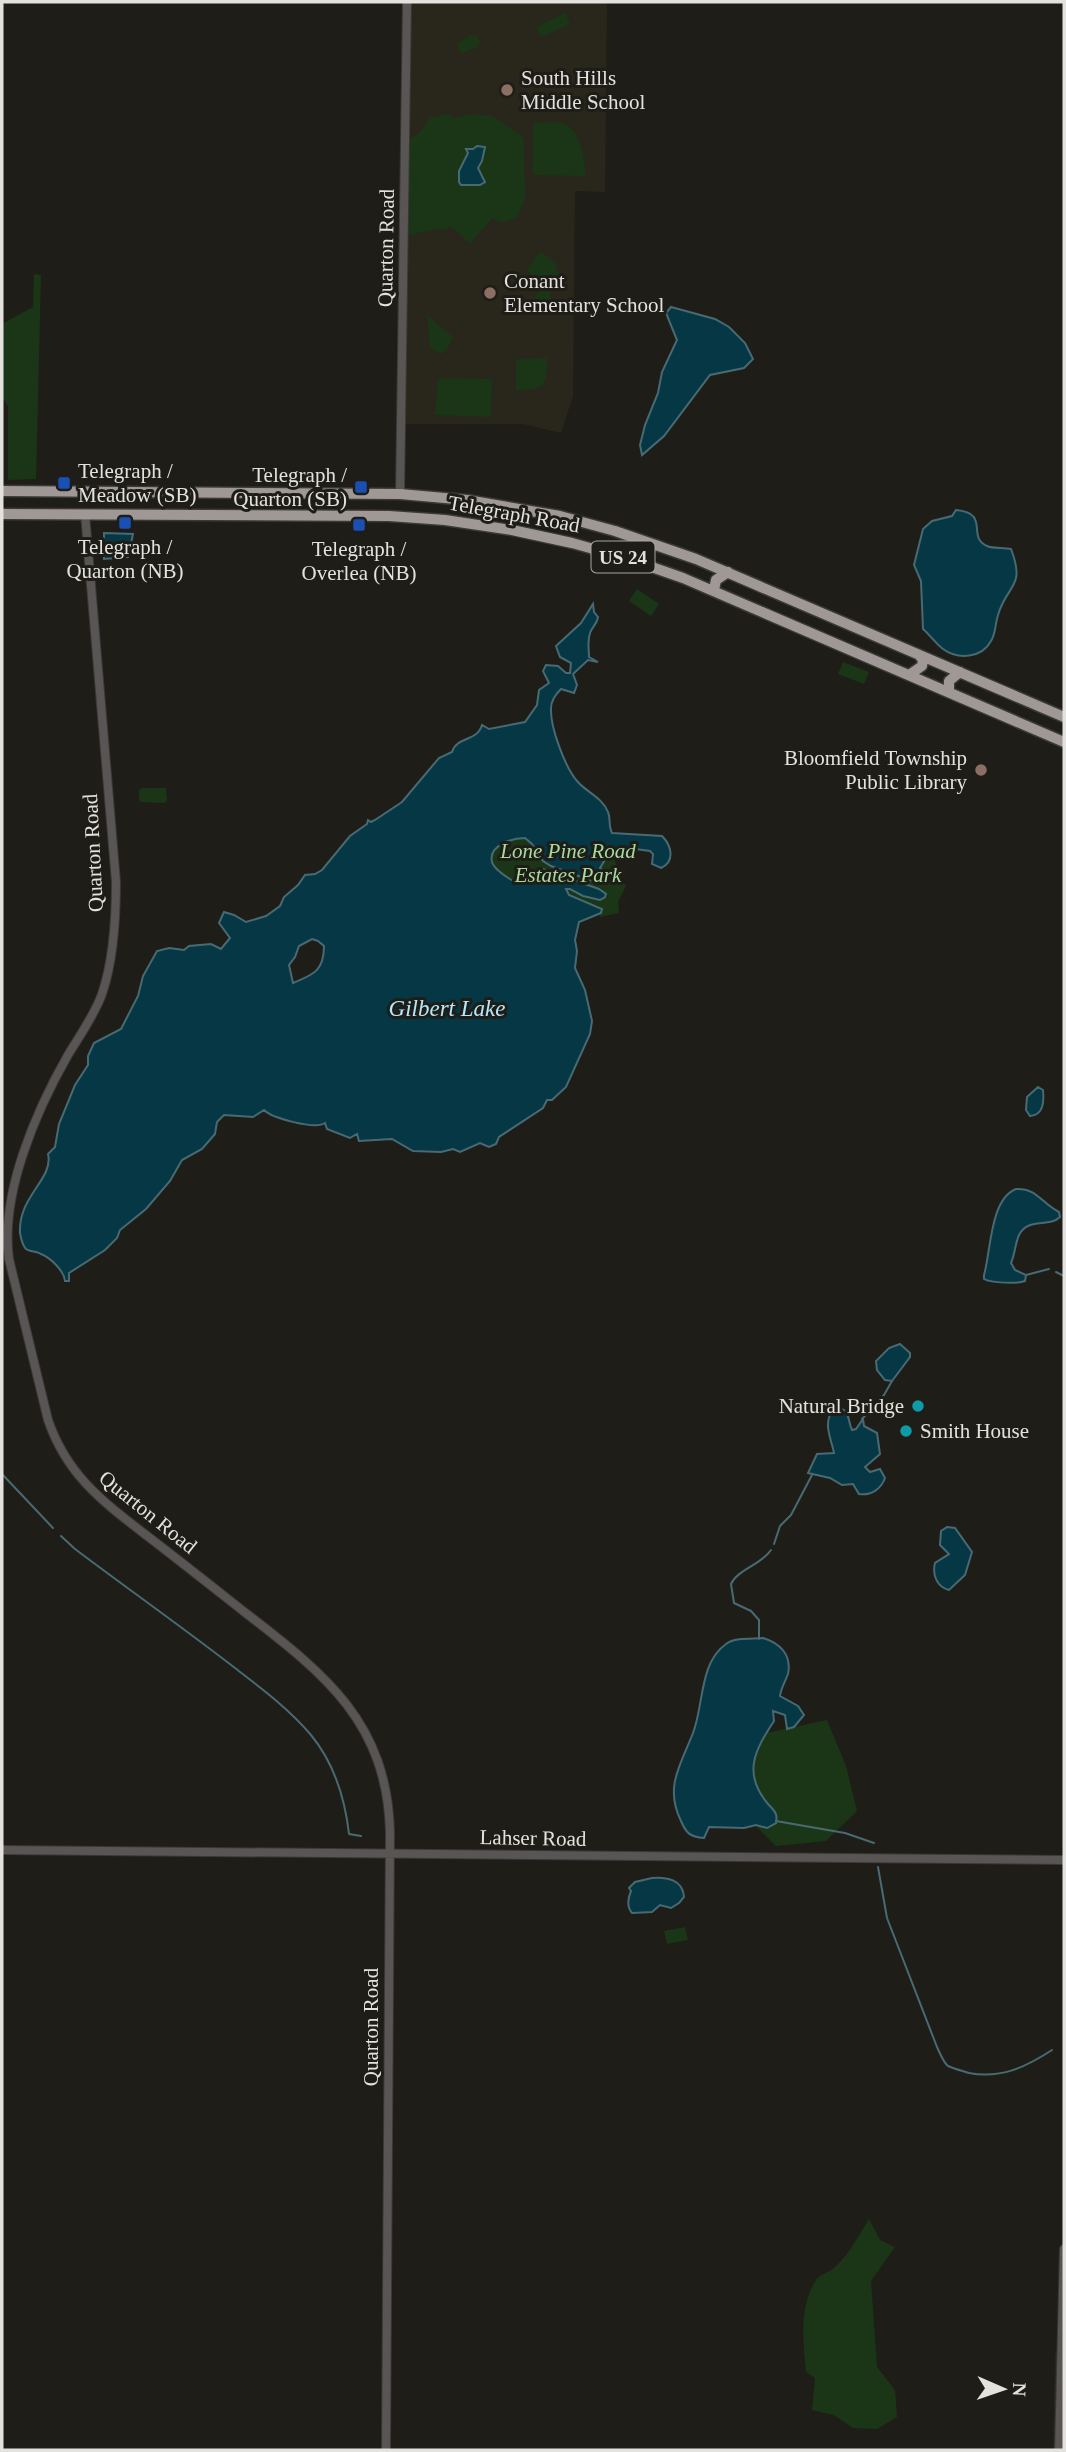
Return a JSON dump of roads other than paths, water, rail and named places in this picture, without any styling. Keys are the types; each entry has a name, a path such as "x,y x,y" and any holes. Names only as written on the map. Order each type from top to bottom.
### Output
{"highway":[{"name":"Telegraph Road","path":"2,491 400,494 482,502 560,516 646,540 728,572 1064,717"},
{"path":"85,514 81,507 82,501 94,492"},
{"path":"197,515 204,504 202,492"},
{"path":"234,515 235,502 242,493"},
{"path":"389,516 403,508 400,494"},
{"name":"Telegraph Road","path":"2,514 389,516 466,523 561,540 626,558 714,590 1064,742"},
{"path":"714,590 716,580 728,572"},
{"path":"909,675 922,666 923,660 919,654"},
{"path":"949,692 949,681 960,672"}],"street":[{"name":"Quarton Road","path":"400,494 407,2"},
{"name":"Quarton Road","path":"85,514 115,872 115,908 109,964 101,996 54,1084 14,1183 8,1211 7,1237 18,1297 48,1420 55,1439 72,1468 103,1501 309,1662 342,1698 370,1742 382,1776 388,1812 390,1854 386,2450"},
{"name":"Lahser Road","path":"2,1850 1064,1860"},
{"path":"1059,2450 1064,2249"}],"water":[{"path":"485,147 478,168 485,182 480,185 461,185 459,171 468,153 466,149"},
{"path":"671,307 715,319 729,327 745,343 753,359 744,368 710,375 664,436 642,455 640,445 645,425 658,393 662,372 677,340 666,313"},
{"path":"956,510 973,516 981,542 989,547 1011,549 1017,571 1014,585 998,615 991,641 982,651 969,656 949,653 923,629 921,581 914,565 923,529 932,521 952,516"},
{"path":"104,533 133,534 128,557 104,559"},
{"name":"Gilbert Lake","path":"593,604 598,617 589,636 589,657 598,662 588,660 573,674 577,685 574,693 561,689 553,700 551,716 559,746 577,781 605,807 612,833 662,836 668,844 670,858 661,868 652,864 653,854 650,851 628,848 610,851 600,868 607,880 598,883 551,866 543,861 525,838 508,841 494,851 493,865 513,881 527,873 543,869 606,894 600,900 566,889 569,895 602,909 601,913 579,922 575,940 575,968 585,990 592,1021 590,1034 566,1087 552,1100 547,1100 543,1108 499,1137 496,1144 489,1147 480,1143 460,1152 453,1149 441,1152 413,1151 392,1139 359,1141 357,1134 350,1138 327,1129 325,1123 312,1125 294,1122 264,1110 253,1117 224,1115 217,1122 215,1134 202,1149 182,1160 170,1181 146,1209 120,1230 117,1238 105,1250 69,1273 69,1281 65,1281 60,1269 49,1259 26,1249 20,1233 24,1209 46,1172 48,1154 55,1147 59,1124 75,1085 88,1065 88,1056 94,1043 121,1029 138,996 143,976 157,951 169,948 184,950 189,946 211,944 221,949 230,938 219,923 224,912 246,922 266,916 280,906 284,897 305,875 322,870 350,836 367,824 368,820 375,820 402,802 439,758 452,752 458,743 476,734 482,725 489,729 525,722 537,705 539,690 549,683 543,671 546,665 558,666 570,673 571,663 560,657 556,646 581,623","holes":["312,939 324,946 322,962 311,975 293,983 289,965 299,946"]},
{"path":"1038,1087 1043,1090 1042,1107 1038,1113 1030,1116 1026,1110 1027,1097"},
{"path":"1016,1189 1034,1193 1059,1212 1060,1217 1050,1222 1028,1226 1019,1235 1011,1263 1015,1270 1026,1275 1025,1281 1011,1283 984,1279 996,1214 1007,1195"},
{"path":"900,1344 910,1353 910,1357 892,1381 885,1380 877,1370 876,1361 889,1348"},
{"path":"834,1408 846,1412 852,1430 856,1429 863,1419 864,1426 877,1433 880,1454 865,1467 870,1472 880,1469 885,1478 871,1493 859,1494 853,1484 842,1485 830,1478 808,1473 817,1454 834,1453 828,1425"},
{"path":"947,1527 955,1528 972,1552 965,1575 949,1590 936,1580 934,1572 935,1563 949,1554 940,1545 941,1531"},
{"path":"763,1638 775,1643 788,1661 788,1674 780,1696 798,1706 804,1715 794,1727 787,1729 785,1715 773,1711 774,1721 761,1742 754,1762 755,1782 775,1812 776,1823 767,1828 756,1825 744,1828 709,1827 704,1838 695,1837 687,1831 676,1809 674,1786 693,1733 707,1673 717,1652 726,1644 739,1639"},
{"path":"652,1878 673,1880 681,1886 684,1897 671,1908 660,1905 652,1912 632,1913 628,1905 631,1891 629,1888 635,1882"}],"waterway":[{"path":"1026,1275 1049,1269"},
{"path":"1056,1272 1064,1276"},
{"path":"862,1419 884,1395 892,1381"},
{"path":"2,1474 53,1528"},
{"path":"774,1544 780,1526 791,1515 812,1475"},
{"path":"61,1536 255,1683 294,1716 319,1746 332,1769 345,1808 349,1834 361,1836"},
{"path":"759,1639 759,1620 751,1611 734,1603 731,1584 739,1574 762,1560 771,1550"},
{"path":"776,1821 845,1833 874,1843"},
{"path":"878,1867 887,1918 946,2064 969,2073 1002,2073 1033,2062 1052,2050"}],"place":[{"name":"South Hills Middle School","path":"507,90"},
{"name":"Conant Elementary School","path":"490,293"},
{"name":"Telegraph / Meadow (SB)","path":"64,483"},
{"name":"Telegraph / Quarton (SB)","path":"361,487"},
{"name":"Telegraph / Quarton (NB)","path":"125,523"},
{"name":"Telegraph / Overlea (NB)","path":"359,525"},
{"name":"Bloomfield Township Public Library","path":"981,770"},
{"name":"Natural Bridge","path":"918,1406"},
{"name":"Smith House","path":"906,1431"}],"park label":[{"name":"Lone Pine Road Estates Park","path":"568,863"}]}
